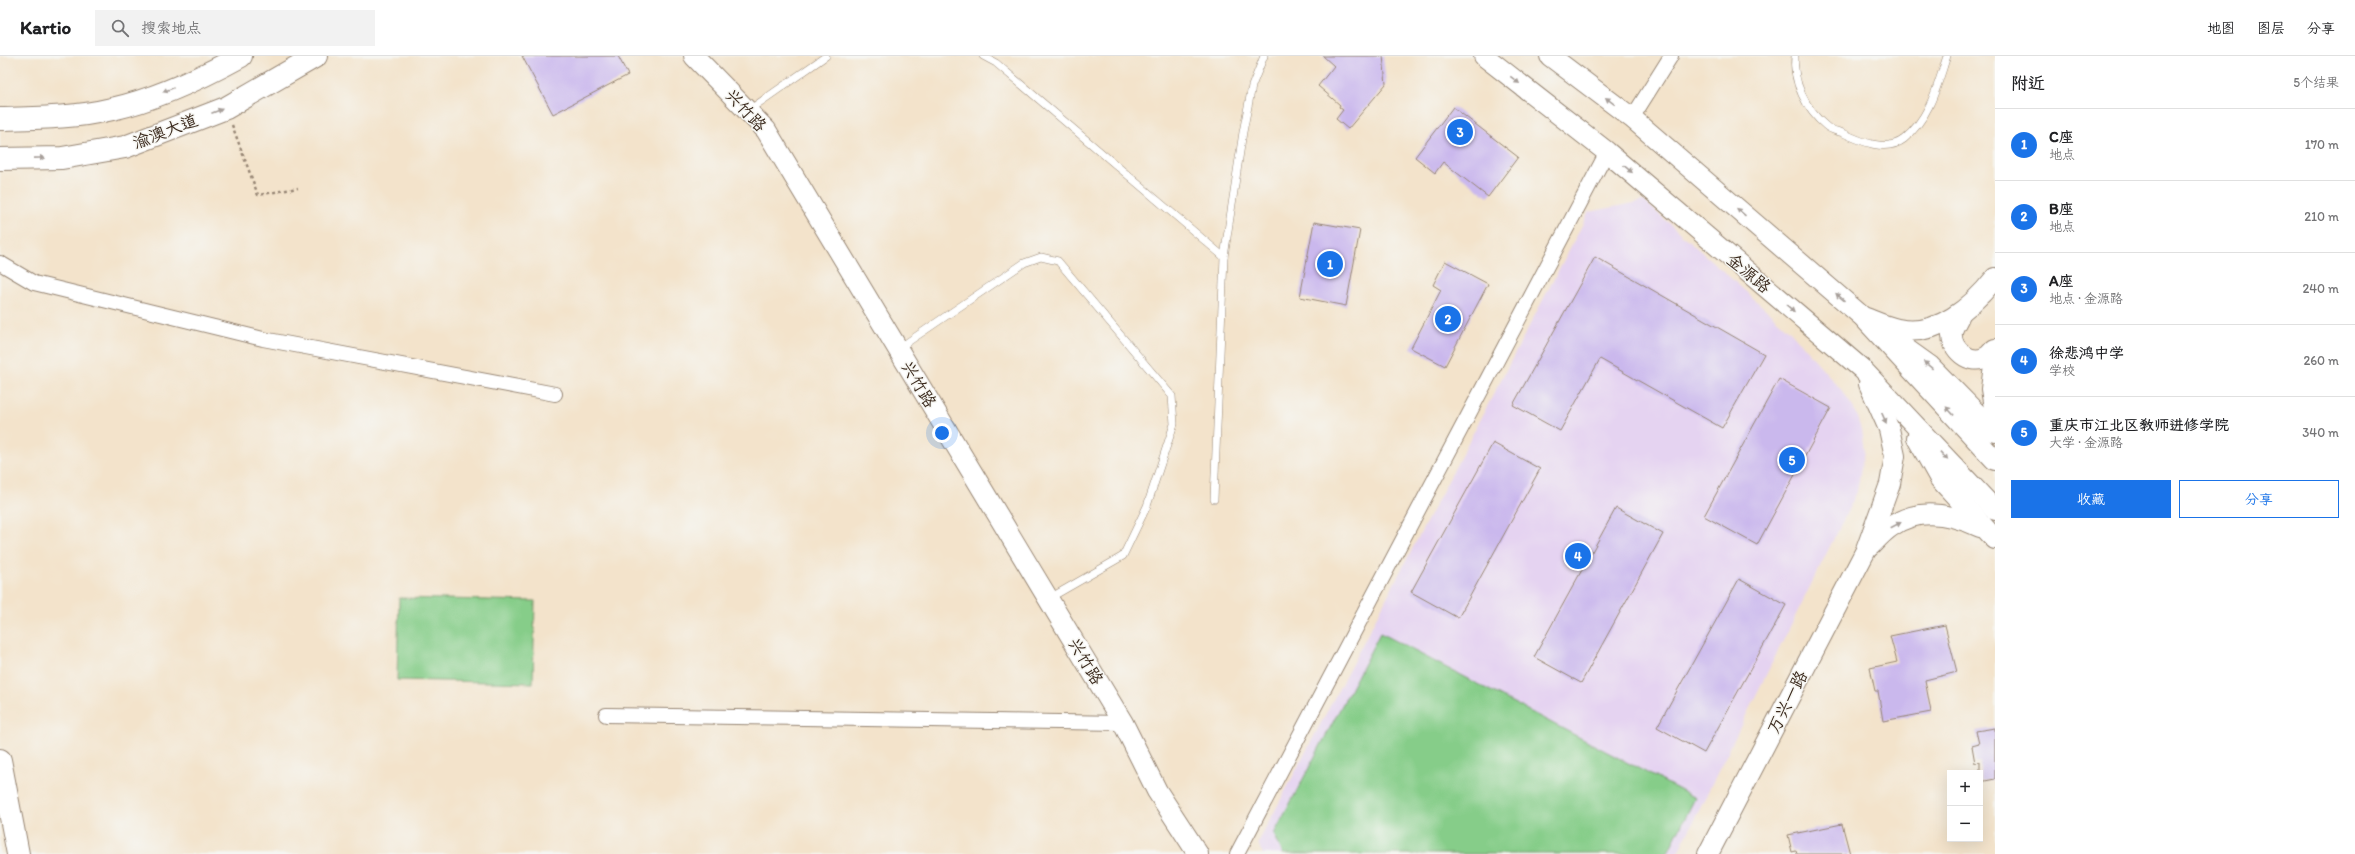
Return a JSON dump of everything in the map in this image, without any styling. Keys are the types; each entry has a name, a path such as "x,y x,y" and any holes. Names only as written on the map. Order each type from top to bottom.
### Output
{"main road":[{"path":"0,119 51,118 112,109 196,79 241,56"},
{"name":"渝澳大道","path":"0,159 62,158 125,147 226,108 316,56"},
{"path":"0,760 18,854"}],"street":[{"name":"兴竹路","path":"694,56 766,130 1123,723 1157,791 1198,854"},
{"name":"金源路","path":"1484,56 1607,152 1862,369 1995,510"},
{"path":"1550,56 1632,118 1863,317 1930,366 1995,432"},
{"path":"1632,118 1671,56"},
{"path":"1237,854 1607,152"},
{"path":"0,263 34,283 263,339 555,394"},
{"path":"1863,317 1898,330 1916,330 1935,325 1960,314 1981,296 1995,278"},
{"path":"1960,314 1952,332 1954,345 1961,354 1973,360 1985,358 1995,349"},
{"path":"1863,317 1995,460"},
{"path":"1995,357 1991,389 1995,414"},
{"path":"1862,369 1890,429 1895,456 1890,484 1866,550"},
{"path":"1903,412 1940,479 1990,534"},
{"path":"1866,550 1892,525 1919,515 1942,514 1958,517 1990,534"},
{"name":"万兴一路","path":"1708,854 1866,550"},
{"path":"606,715 1123,723"},
{"name":"兴竹路","path":"1157,791 1212,854"}],"lane":[{"path":"748,110 826,56"},
{"path":"983,56 996,63 1224,257"},
{"path":"1214,499 1224,257 1252,86 1264,56"},
{"path":"1794,56 1797,86 1806,102 1826,127 1869,144 1883,145 1902,140 1917,125 1931,105 1947,56"},
{"path":"898,349 1024,263 1041,257 1058,261 1172,396 1174,424 1147,506 1123,556 1048,599"}],"path":[{"path":"226,108 258,195 298,188"}],"shaded area":[{"path":"1644,201 1789,330 1844,393 1854,409 1861,429 1864,451 1857,492 1677,854 1263,854 1258,843 1589,212"}],"green space":[{"path":"399,598 535,601 533,683 397,680"},
{"path":"1380,633 1695,798 1667,854 1283,854 1274,834"}],"building":[{"path":"522,56 618,56 628,75 553,114"},
{"path":"1323,56 1383,56 1386,84 1348,129 1336,119 1343,110 1339,107 1340,105 1318,86 1334,66"},
{"path":"1453,107 1518,157 1488,197 1443,162 1435,173 1415,157"},
{"path":"1314,222 1360,230 1346,306 1300,297"},
{"path":"1595,257 1764,354 1722,428 1600,359 1560,431 1513,405"},
{"path":"1445,261 1488,284 1445,366 1411,348 1441,290 1433,285"},
{"path":"1779,379 1831,408 1757,545 1704,516"},
{"path":"1493,443 1540,469 1458,618 1411,592"},
{"path":"1616,508 1663,534 1581,683 1534,657"},
{"path":"1739,579 1786,605 1704,753 1657,727"},
{"path":"1945,625 1957,672 1925,680 1931,712 1883,721 1878,691 1875,691 1870,668 1897,662 1890,636"},
{"path":"1995,728 1995,779 1983,781 1983,770 1980,770 1980,762 1975,763 1972,746 1979,744 1976,731"},
{"path":"1842,824 1850,854 1797,854 1796,851 1792,852 1788,835"}],"place":[{"name":"A座","path":"1460,132"},
{"name":"C座","path":"1330,264"},
{"name":"B座","path":"1448,319"},
{"name":"重庆市江北区教师进修学院","path":"1792,460"},
{"name":"徐悲鸿中学","path":"1578,556"}]}
